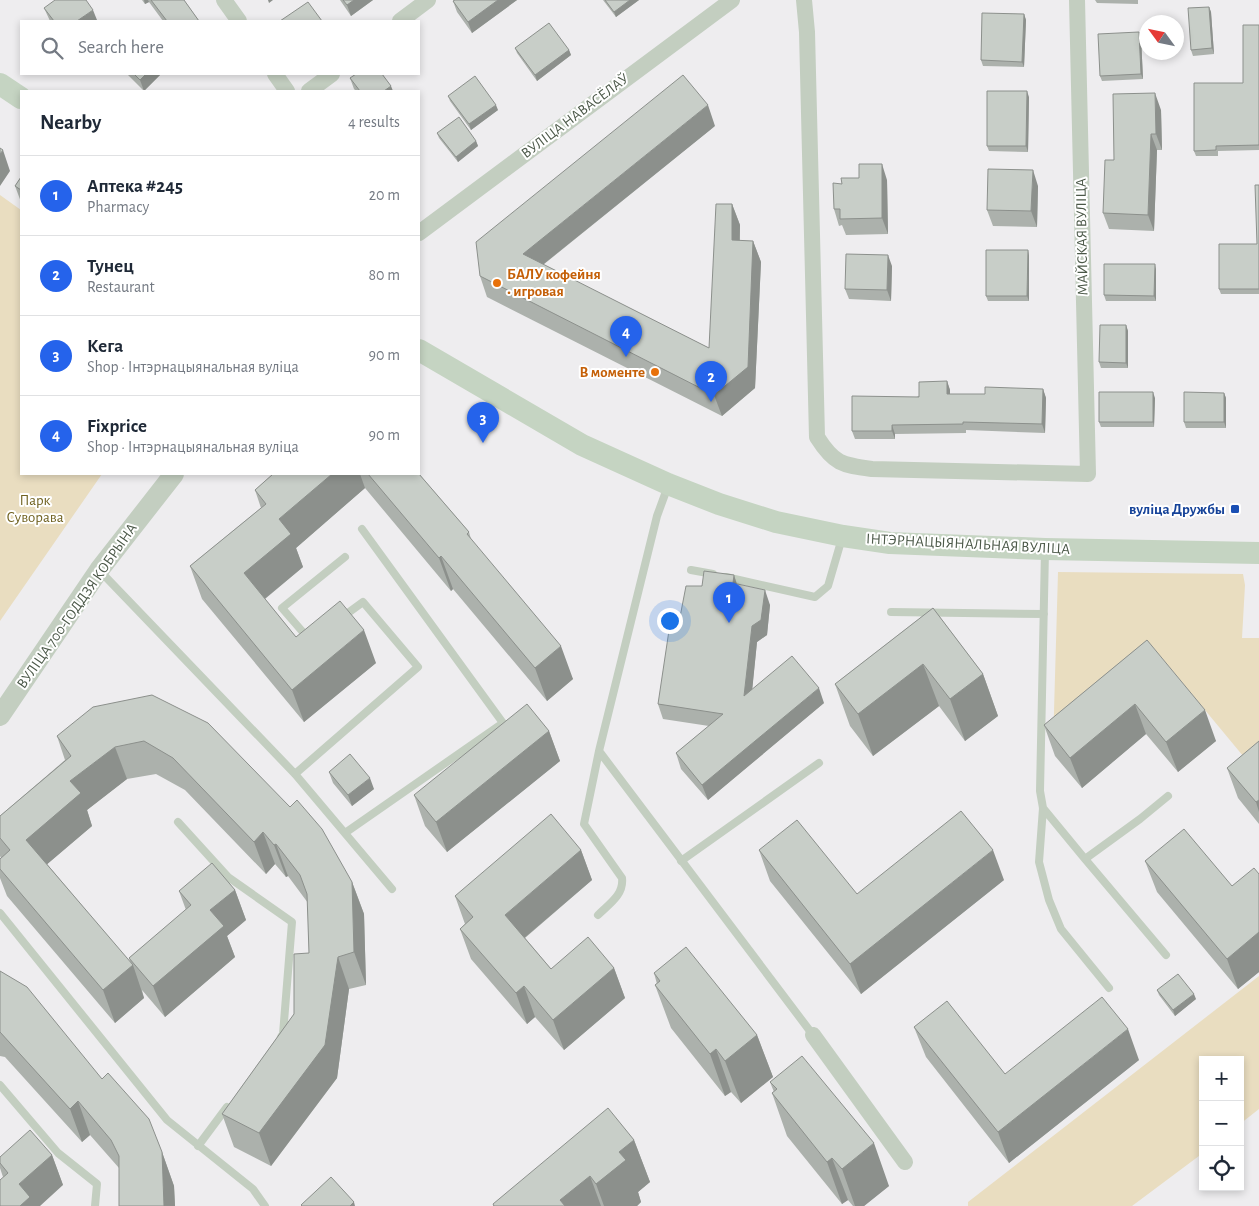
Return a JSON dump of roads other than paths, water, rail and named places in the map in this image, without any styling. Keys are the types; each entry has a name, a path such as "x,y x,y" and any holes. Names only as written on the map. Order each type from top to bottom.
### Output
{"main road":[{"path":"0,84 20,97"},
{"name":"ІНТЭРНАЦЫЯНАЛЬНАЯ ВУЛІЦА","path":"420,351 582,445 668,484 719,504 776,522 843,536 890,543 1045,549 1259,553"}],"street":[{"path":"224,0 238,20"},
{"path":"401,20 428,0"},
{"name":"ВУЛІЦА НАВАСЁЛАЎ","path":"420,232 732,0"},
{"name":"МАЙСКАЯ ВУЛІЦА","path":"804,0 807,32 817,437 828,454 846,466 872,469 1088,474 1077,0"},
{"path":"276,75 286,90"},
{"path":"310,90 331,75"},
{"name":"ВУЛІЦА 700-ГОДДЗЯ КОБРЫНА","path":"0,716 99,570 173,475"},
{"path":"813,1035 905,1162"}],"lane":[{"path":"598,914 618,896 623,886 622,878 584,824 598,751 657,516 668,484"},
{"path":"345,834 503,722 362,529"},
{"path":"691,570 816,597 828,586 843,536"},
{"path":"1045,549 1040,791 1043,808 1039,862 1049,900 1061,929 1109,988"},
{"path":"318,635 310,641 282,608 345,557"},
{"path":"99,570 295,774 392,889"},
{"path":"295,774 418,667 363,602 333,624"},
{"path":"891,612 1044,614"},
{"path":"598,751 813,1035"},
{"path":"681,860 819,762"},
{"path":"1085,859 1168,796"},
{"path":"1043,808 1166,954"},
{"path":"178,822 228,877 292,922 283,1034 277,1042"},
{"path":"0,913 167,1120 253,1189 265,1206"},
{"path":"0,1085 58,1153 97,1184 95,1206"},
{"path":"198,1146 235,1098"}],"place":[{"name":"БАЛУ кофейня • игровая","path":"497,283"},
{"name":"Fixprice","path":"626,357"},
{"name":"В моменте","path":"655,372"},
{"name":"Тунец","path":"711,402"},
{"name":"Кега","path":"483,443"},
{"name":"вуліца Дружбы","path":"1235,509"},
{"name":"Аптека #245","path":"729,623"}],"park label":[{"name":"Парк Суворава","path":"35,508"}]}
